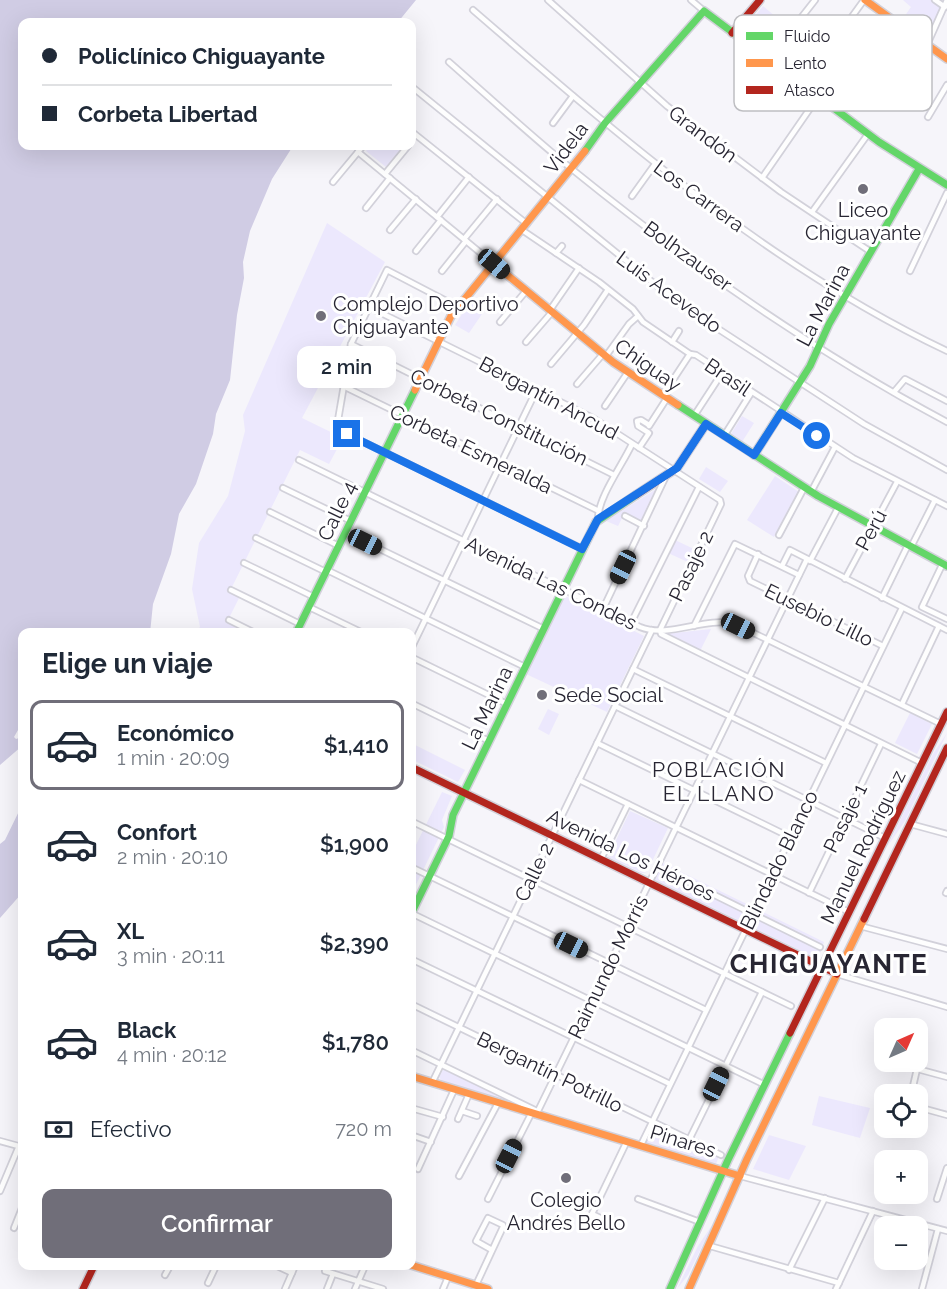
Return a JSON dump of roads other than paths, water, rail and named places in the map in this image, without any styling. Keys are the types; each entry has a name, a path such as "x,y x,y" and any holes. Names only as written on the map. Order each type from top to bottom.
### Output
{"street":[{"name":"Grandón","path":"548,0 640,84 762,178 871,252"},
{"path":"691,0 732,33 734,31"},
{"path":"747,15 760,0"},
{"path":"803,15 815,0"},
{"path":"854,15 865,0 885,15"},
{"path":"935,0 946,7"},
{"path":"932,35 946,7 947,0"},
{"name":"Los Carrera","path":"473,10 655,164 844,297 947,351"},
{"name":"Videla","path":"458,307 572,169 605,123 704,11"},
{"path":"932,48 947,59"},
{"name":"Bolhzauser","path":"449,62 572,169 681,253 819,347 947,422"},
{"path":"932,110 947,85"},
{"name":"Luis Acevedo","path":"416,90 677,302 864,424 947,470"},
{"path":"553,123 573,96"},
{"path":"762,178 808,111"},
{"path":"837,111 919,169 947,185"},
{"path":"928,117 932,111"},
{"path":"812,213 868,134"},
{"name":"Brasil","path":"416,135 497,199 524,227 608,291 643,322 835,447 897,482 947,506"},
{"path":"385,174 405,150"},
{"path":"333,182 358,152"},
{"name":"Chiguay","path":"358,152 628,372 807,490 872,527 945,564"},
{"path":"633,196 655,164"},
{"name":"La Marina","path":"754,455 800,383 844,297 919,169"},
{"path":"416,251 469,177"},
{"path":"366,208 390,178"},
{"path":"910,271 947,193"},
{"path":"390,230 416,199"},
{"path":"442,271 497,199"},
{"path":"556,253 562,246"},
{"path":"526,342 551,311 579,268"},
{"path":"458,307 387,270 351,344 336,422 339,429 582,549"},
{"path":"500,322 526,291"},
{"path":"551,364 578,333 608,291"},
{"name":"Bergantín Ancud","path":"369,307 593,418 721,502"},
{"name":"Calle 4","path":"298,628 438,341 458,307"},
{"path":"577,384 638,316"},
{"path":"672,342 679,331"},
{"name":"Corbeta Constitución","path":"351,344 614,475"},
{"path":"645,430 690,354"},
{"path":"605,406 628,372"},
{"path":"694,416 722,373"},
{"path":"894,392 905,379 947,401"},
{"name":"Corbeta Esmeralda","path":"343,386 502,464 599,515"},
{"path":"416,639 536,391"},
{"path":"724,436 751,393"},
{"path":"639,448 649,433 637,424 637,421 641,420 649,425"},
{"name":"La Marina","path":"599,515 674,471 706,424"},
{"name":"La Marina","path":"416,903 448,839 452,818 464,792 599,515 614,475 619,471 633,444"},
{"path":"779,535 835,447"},
{"name":"Avenida Las Condes","path":"299,460 631,623 652,630 660,630 728,622 941,724"},
{"path":"603,609 667,476"},
{"name":"Perú","path":"845,579 897,482"},
{"path":"631,623 699,487"},
{"path":"282,488 351,521"},
{"path":"882,598 935,500"},
{"name":"Pasaje 2","path":"660,630 721,502"},
{"name":"Raimundo Morris","path":"488,1198 555,1075 799,575 838,508"},
{"path":"270,512 339,546"},
{"path":"624,516 644,526"},
{"path":"345,532 543,629"},
{"path":"256,538 525,667"},
{"name":"Pasaje 2","path":"694,626 736,544 799,575"},
{"path":"782,566 790,550 947,630"},
{"name":"Eusebio Lillo","path":"758,554 748,580 883,646"},
{"path":"244,563 314,597"},
{"path":"945,564 922,607 947,619"},
{"path":"231,590 300,624"},
{"path":"309,607 353,628"},
{"name":"Blindado Blanco","path":"641,1145 902,608"},
{"path":"229,620 245,628"},
{"path":"902,704 939,626"},
{"name":"Calle 2","path":"432,1083 652,630"},
{"path":"660,630 664,637 922,763"},
{"path":"416,659 507,704"},
{"path":"633,669 826,763"},
{"path":"416,705 489,741"},
{"path":"615,706 885,838"},
{"name":"Manuel Rodríguez","path":"670,1289 702,1223 723,1170 947,712"},
{"path":"597,743 790,837"},
{"name":"Pasaje 1","path":"809,893 881,744"},
{"name":"Manuel Rodríguez","path":"689,1289 740,1176 910,824 943,762 947,748"},
{"name":"Avenida Los Héroes","path":"416,769 837,974"},
{"path":"579,780 849,912"},
{"path":"601,859 628,804"},
{"path":"416,823 791,1006"},
{"path":"910,824 947,834"},
{"path":"416,869 706,1010"},
{"name":"Avenida Los Héroes","path":"667,876 676,876 820,947"},
{"path":"416,915 765,1085"},
{"path":"860,926 947,949"},
{"path":"416,961 670,1084"},
{"path":"837,974 947,1007"},
{"path":"689,1140 762,992"},
{"name":"Bergantín Potrillo","path":"416,1007 721,1155"},
{"path":"416,1052 535,1113"},
{"path":"771,1071 774,1082 782,1088"},
{"path":"928,1072 947,1077"},
{"name":"Pinares","path":"416,1078 740,1176 947,1231"},
{"path":"418,1169 454,1090"},
{"path":"458,1119 469,1094"},
{"path":"459,1176 498,1103"},
{"path":"416,1109 443,1117"},
{"path":"462,1110 477,1116"},
{"path":"928,1110 947,1115"},
{"path":"416,1137 431,1142"},
{"path":"0,1141 18,1146"},
{"path":"609,1222 591,1216 627,1142"},
{"path":"0,1191 3,1177 18,1152"},
{"path":"937,1199 944,1191 947,1168"},
{"path":"789,1270 825,1198"},
{"path":"638,1199 702,1223"},
{"path":"836,1289 873,1211"},
{"path":"14,1228 18,1218"},
{"path":"476,1285 492,1250 503,1225 488,1218 476,1241 479,1245 492,1250"},
{"path":"922,1289 938,1229"},
{"path":"710,1246 789,1270 839,1282"},
{"path":"416,1266 488,1289"},
{"path":"83,1289 92,1270"},
{"path":"165,1275 168,1270"},
{"path":"208,1283 214,1270"},
{"path":"286,1270 292,1273"},
{"path":"285,1289 293,1270"},
{"path":"355,1289 363,1270"},
{"path":"325,1271 383,1289"},
{"path":"327,1289 333,1274"},
{"path":"443,1289 448,1276"}],"place":[{"name":"Liceo Chiguayante","path":"863,189"},
{"name":"Complejo Deportivo Chiguayante","path":"321,316"},
{"name":"Sede Social","path":"542,695"},
{"name":"Colegio Andrés Bello","path":"566,1178"}],"district":[{"name":"POBLACIÓN EL LLANO","path":"719,781"},
{"name":"CHIGUAYANTE","path":"829,964"}]}
